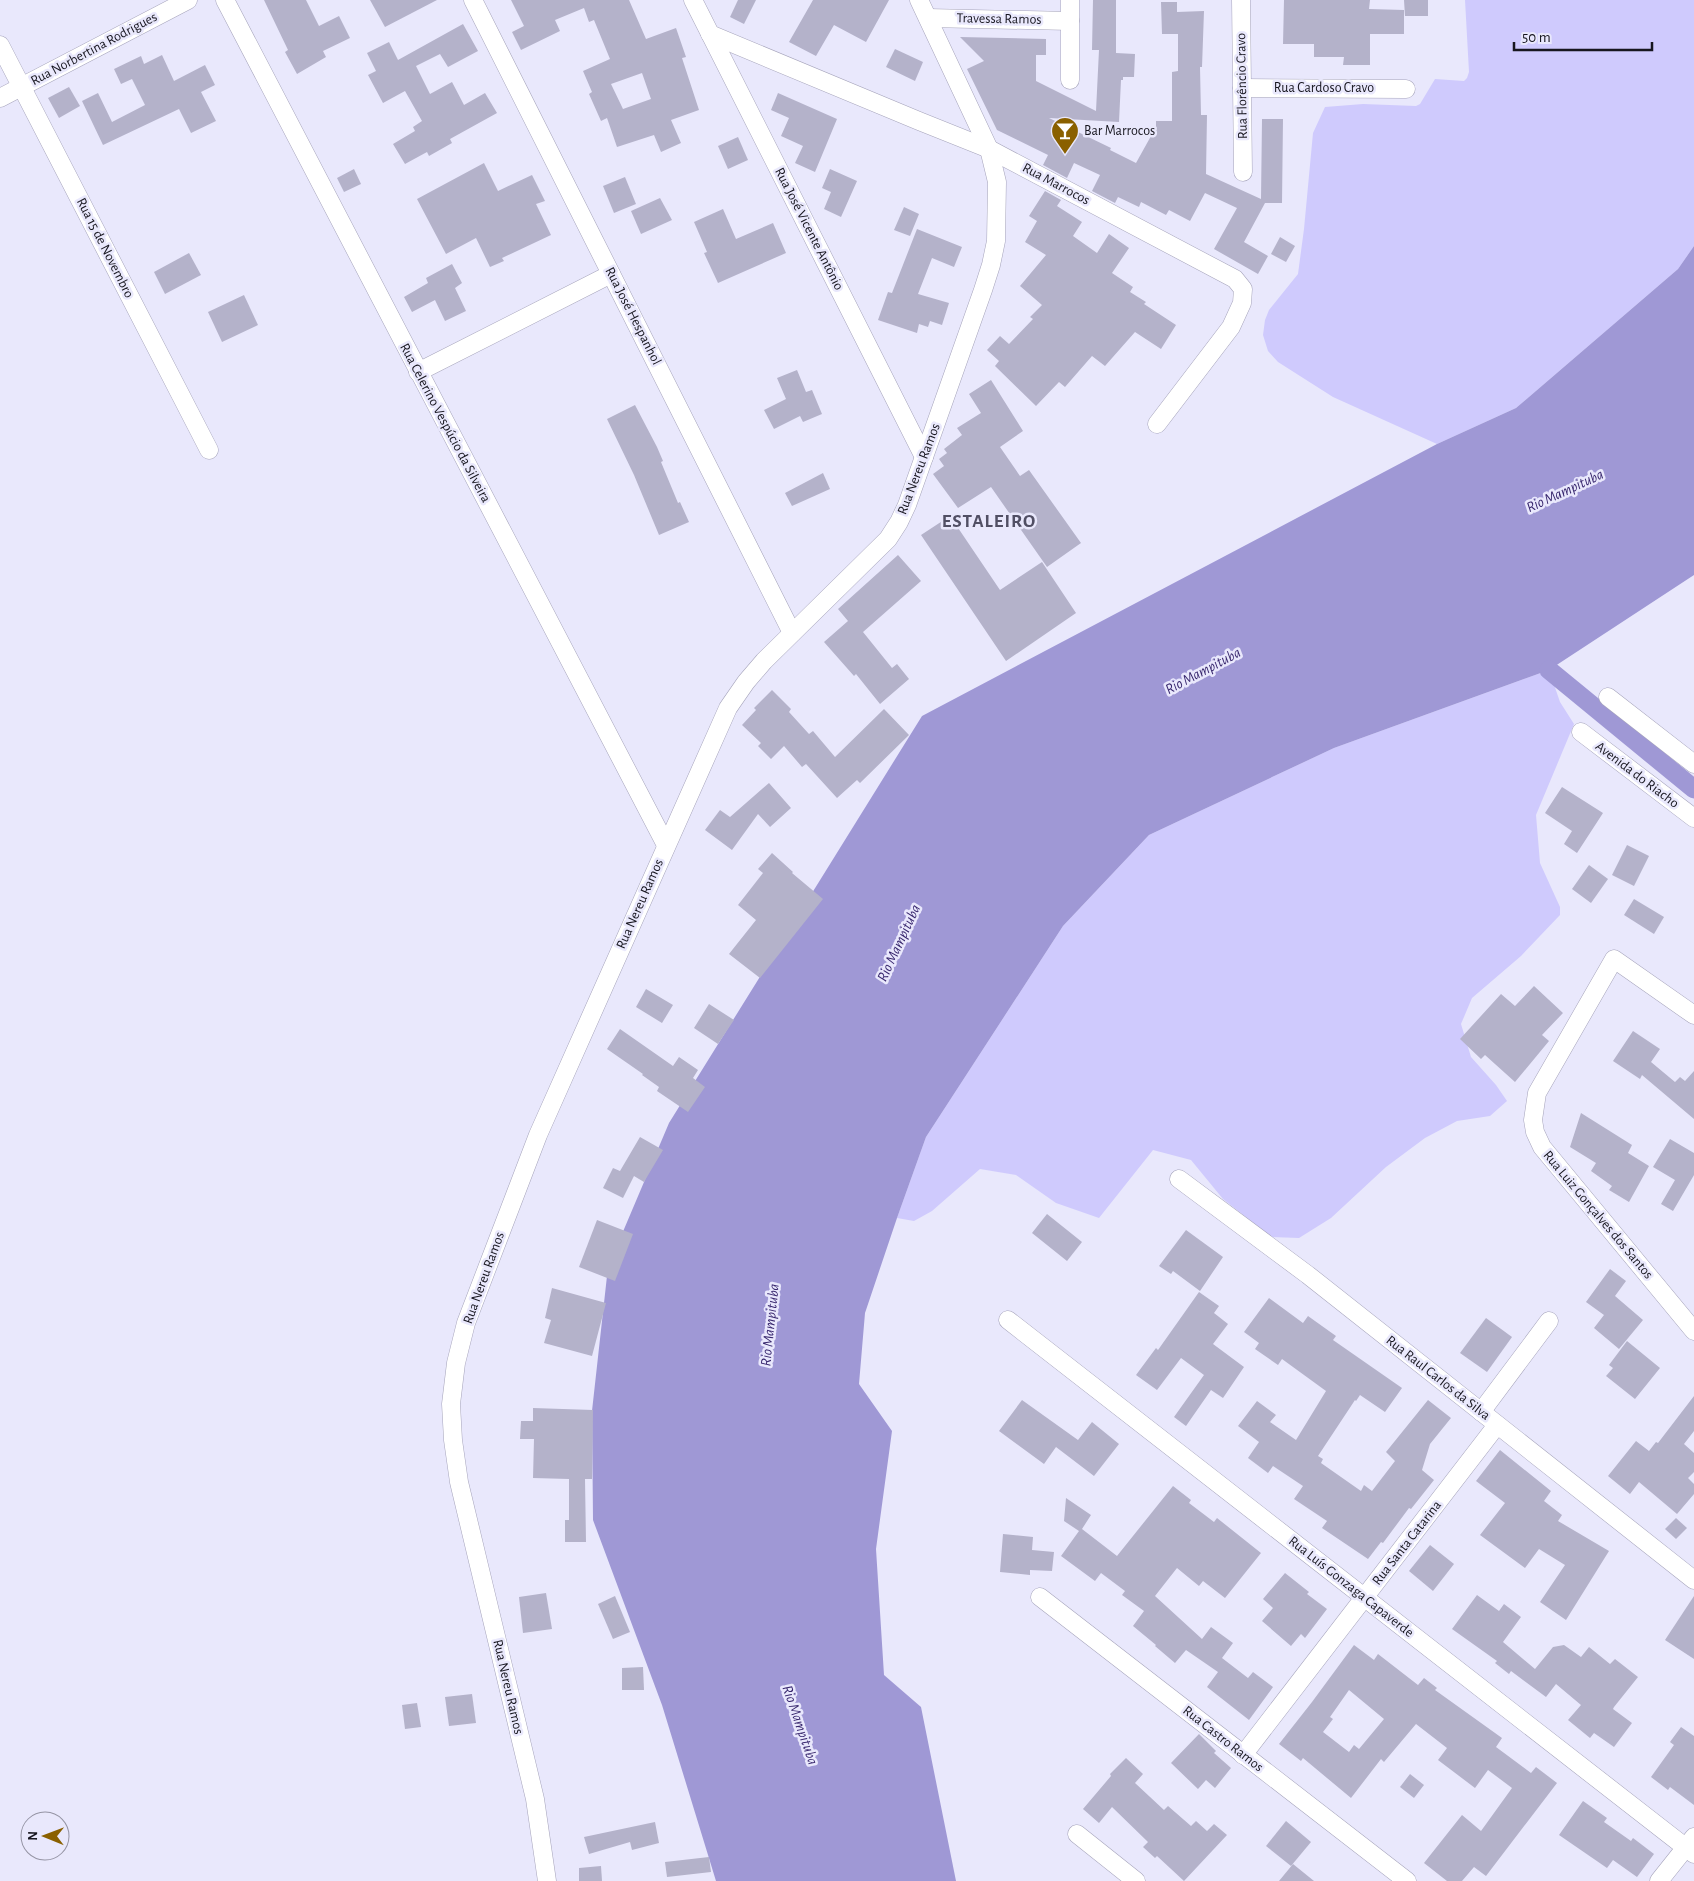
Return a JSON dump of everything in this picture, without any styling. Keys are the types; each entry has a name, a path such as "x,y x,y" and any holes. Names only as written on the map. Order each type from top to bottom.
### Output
{"street":[{"name":"Rua Norbertina Rodrigues","path":"0,98 188,0"},
{"name":"Rua Celerino Vespúcio da Silveira","path":"225,0 666,845"},
{"name":"Rua José Hespanhol","path":"473,0 792,633"},
{"name":"Rua José Vicente Antônio","path":"693,0 924,457"},
{"name":"Rua Nereu Ramos","path":"547,1881 535,1799 459,1482 453,1440 451,1404 456,1362 466,1323 519,1181 728,708 746,682 792,633 888,539 907,506 983,290 996,241 997,182 989,149 919,0"},
{"path":"1070,0 1070,80"},
{"name":"Rua Florêncio Cravo","path":"1241,0 1243,172"},
{"name":"Travessa Ramos","path":"928,18 1070,21"},
{"name":"Rua Marrocos","path":"710,34 989,149 1235,279 1242,289 1242,303 1231,327 1157,424"},
{"name":"Rua 15 de Novembro","path":"0,45 210,450"},
{"name":"Rua Cardoso Cravo","path":"1242,88 1406,89"},
{"path":"418,372 611,274"},
{"path":"1608,698 1694,764"},
{"name":"Avenida do Riacho","path":"1581,732 1691,810"},
{"name":"Rua Luiz Gonçalves dos Santos","path":"1694,1015 1614,959 1537,1093 1533,1120 1535,1132 1542,1147 1694,1330"},
{"name":"Rua Raul Carlos da Silva","path":"1179,1179 1308,1275 1694,1580"},
{"name":"Rua Luís Gonzaga Capaverde","path":"1008,1320 1365,1597 1691,1846"},
{"path":"1481,1412 1549,1321"},
{"name":"Rua Santa Catarina","path":"1243,1755 1497,1425"},
{"name":"Rua Castro Ramos","path":"1040,1597 1406,1881"},
{"path":"1077,1834 1136,1881"},
{"path":"1659,1881 1691,1846"}],"shaded area":[{"path":"1465,0 1694,0 1694,246 1678,269 1516,408 1437,444 1333,397 1278,362 1268,351 1263,335 1265,320 1269,310 1298,274 1313,133 1325,107 1363,104 1416,106 1420,104 1435,79 1464,81 1469,72"},
{"path":"1549,670 1560,702 1574,724 1536,815 1540,863 1560,907 1560,915 1521,956 1472,998 1461,1024 1471,1057 1496,1085 1507,1101 1490,1116 1457,1121 1425,1138 1386,1167 1331,1218 1299,1238 1271,1237 1223,1199 1191,1160 1153,1150 1099,1218 1056,1203 1016,1175 980,1169 932,1211 914,1221 897,1218 926,1137 1063,926 1149,835 1334,748"}],"water":[{"name":"Rio Mampituba","path":"1694,246 1694,575 1549,670 1334,748 1149,835 1063,926 926,1137 865,1313 859,1384 892,1431 876,1549 884,1675 921,1707 956,1881 716,1881 662,1705 593,1520 592,1411 608,1267 669,1123 922,716 1437,444 1516,408 1678,269"}],"building":[{"path":"264,0 306,0 319,26 339,16 350,38 323,51 326,57 297,74 285,52 288,50"},
{"path":"370,0 437,0 385,27"},
{"path":"511,0 629,0 646,39 676,28 686,57 682,58 699,110 671,120 681,143 661,152 654,135 617,147 607,118 601,121 589,94 592,92 583,71 610,59 594,20 589,22 584,8 555,20 560,31 521,50 512,32 524,26","holes":["642,73 651,99 623,109 611,84"]},
{"path":"738,0 756,0 744,24 730,17"},
{"path":"813,0 889,0 866,42 834,25 816,56 789,42"},
{"path":"1093,0 1116,0 1116,53 1135,54 1134,77 1123,77 1123,80 1121,80 1119,122 1049,118 1111,148 1110,150 1136,163 1156,127 1156,121 1172,121 1172,72 1178,71 1178,34 1162,34 1161,2 1177,2 1177,12 1204,11 1202,67 1200,67 1201,115 1207,115 1206,174 1261,199 1262,119 1283,119 1282,203 1265,203 1244,242 1268,256 1258,274 1214,249 1237,208 1205,193 1190,221 1169,210 1166,215 1141,202 1139,207 1118,197 1115,203 1092,191 1100,175 1074,163 1067,178 1043,165 1048,155 997,130 967,69 984,61 960,37 1046,39 1046,55 1036,55 1036,81 1096,111 1099,50 1092,50"},
{"path":"1284,0 1370,0 1369,9 1404,10 1404,34 1370,34 1370,65 1343,65 1344,57 1314,57 1314,44 1283,44"},
{"path":"1404,0 1428,0 1428,16 1405,16"},
{"path":"463,24 478,51 448,67 440,54 416,66 430,94 452,82 464,105 485,93 497,113 450,139 452,143 429,156 427,152 405,164 393,144 415,131 413,127 422,121 405,91 383,103 368,75 376,71 367,53 389,42 398,60"},
{"path":"895,49 923,62 915,81 886,67"},
{"path":"162,55 174,81 205,65 215,85 201,92 216,121 191,133 179,109 103,145 82,101 98,93 112,122 145,105 132,79 121,84 114,69 141,56 144,64"},
{"path":"69,87 80,106 59,118 48,98"},
{"path":"778,93 837,119 815,172 795,163 803,146 781,136 789,118 771,110"},
{"path":"738,137 748,160 728,169 718,146"},
{"path":"484,163 498,191 532,175 545,201 536,204 551,235 502,258 504,261 490,267 476,238 446,254 417,199"},
{"path":"354,169 361,184 344,192 337,178"},
{"path":"830,169 857,181 841,217 824,209 831,192 822,188"},
{"path":"625,177 636,204 614,213 603,186"},
{"path":"1045,191 1061,200 1057,206 1082,222 1073,236 1097,253 1109,234 1129,248 1112,273 1133,287 1130,292 1146,302 1144,304 1176,325 1161,349 1135,332 1105,366 1092,356 1065,387 1059,382 1036,406 995,366 999,361 987,350 1000,336 1009,344 1033,319 1030,317 1042,305 1020,286 1046,255 1025,242 1037,221 1029,216"},
{"path":"660,198 672,220 641,234 631,211"},
{"path":"904,207 919,214 910,236 894,230"},
{"path":"723,209 736,239 773,223 786,253 718,283 704,253 707,252 694,222"},
{"path":"917,229 962,247 954,267 932,258 918,294 949,303 942,325 930,321 928,327 919,324 917,333 878,320 888,292 892,293"},
{"path":"1280,237 1295,246 1286,262 1271,254"},
{"path":"189,253 201,275 165,294 154,272"},
{"path":"452,264 462,283 455,288 466,311 445,321 435,300 412,312 404,297 428,283 426,278"},
{"path":"244,295 258,325 222,342 208,312"},
{"path":"797,370 806,392 812,390 822,414 803,422 800,416 774,429 764,410 786,399 777,378"},
{"path":"991,380 1023,431 1000,447 1020,476 1029,470 1081,543 1047,567 991,487 958,508 933,474 944,466 939,459 947,453 944,449 962,435 957,428 981,413 969,394"},
{"path":"635,405 657,447 663,461 661,462 678,503 680,502 689,522 659,535 634,475 607,419"},
{"path":"823,473 830,489 792,506 785,493"},
{"path":"950,516 1000,590 1042,562 1076,613 1006,661 921,535"},
{"path":"898,555 921,581 863,632 892,668 897,664 909,679 880,704 856,674 854,676 824,642 848,621 838,609"},
{"path":"772,690 791,709 789,712 809,734 813,731 835,757 884,709 909,735 860,783 857,780 837,798 806,764 802,767 784,746 771,759 758,746 761,743 742,725 756,710 754,708"},
{"path":"769,783 791,808 770,827 758,814 732,850 705,830 720,810 730,817"},
{"path":"1562,787 1603,813 1577,853 1564,844 1572,831 1545,813"},
{"path":"1627,845 1649,856 1634,886 1612,875"},
{"path":"772,853 823,899 760,978 729,954 756,920 738,905 763,873 758,869"},
{"path":"1589,865 1608,879 1591,903 1572,889"},
{"path":"1634,899 1664,917 1654,934 1624,915"},
{"path":"1534,986 1563,1013 1542,1035 1549,1041 1515,1082 1485,1055 1481,1059 1460,1039 1501,994 1515,1006"},
{"path":"646,989 673,1005 662,1023 636,1007"},
{"path":"709,1004 734,1020 718,1044 694,1028"},
{"path":"620,1029 673,1066 679,1057 698,1070 693,1078 705,1087 688,1112 657,1091 659,1087 607,1049"},
{"path":"1633,1031 1660,1049 1651,1062 1675,1082 1680,1077 1685,1081 1694,1071 1694,1119 1642,1075 1640,1079 1613,1061"},
{"path":"1581,1113 1632,1145 1628,1153 1649,1166 1629,1202 1609,1190 1612,1186 1591,1171 1596,1163 1570,1147"},
{"path":"640,1137 663,1150 644,1182 634,1176 623,1198 603,1188 613,1168 620,1171"},
{"path":"1670,1139 1694,1153 1694,1175 1673,1211 1661,1204 1675,1180 1653,1167"},
{"path":"1047,1214 1082,1242 1067,1261 1032,1233"},
{"path":"597,1220 633,1234 615,1281 579,1267"},
{"path":"1186,1230 1223,1257 1200,1291 1173,1271 1171,1274 1159,1266"},
{"path":"1610,1269 1626,1281 1615,1296 1643,1320 1619,1349 1594,1328 1604,1315 1586,1302"},
{"path":"552,1288 606,1303 592,1356 544,1343 551,1320 545,1318"},
{"path":"1199,1292 1219,1306 1214,1313 1228,1324 1213,1344 1244,1367 1223,1398 1211,1390 1186,1426 1174,1417 1204,1375 1181,1358 1157,1390 1136,1375 1156,1348 1158,1350"},
{"path":"1269,1298 1303,1323 1308,1316 1336,1336 1333,1340 1402,1388 1385,1412 1360,1395 1318,1456 1323,1459 1321,1463 1361,1491 1364,1485 1372,1491 1395,1461 1386,1452 1428,1400 1451,1418 1430,1444 1422,1470 1434,1480 1368,1559 1322,1528 1327,1521 1294,1499 1303,1486 1273,1466 1268,1473 1248,1458 1259,1442 1238,1426 1257,1401 1276,1415 1270,1422 1296,1440 1326,1391 1282,1359 1278,1365 1255,1349 1259,1343 1244,1332"},
{"path":"1486,1318 1512,1337 1487,1372 1460,1353"},
{"path":"1627,1341 1660,1368 1635,1399 1606,1376 1613,1368 1609,1365"},
{"path":"1694,1396 1694,1431 1684,1444 1694,1453 1694,1472 1688,1478 1694,1484 1694,1494 1677,1514 1639,1482 1630,1494 1608,1476 1636,1441 1649,1451 1656,1442 1658,1443"},
{"path":"1022,1400 1078,1440 1092,1422 1119,1444 1094,1476 1056,1447 1044,1464 999,1431"},
{"path":"533,1408 593,1410 592,1479 585,1479 586,1542 565,1542 565,1520 569,1520 569,1479 533,1478 534,1439 520,1439 521,1421 533,1421"},
{"path":"1500,1450 1551,1491 1544,1501 1562,1515 1558,1521 1609,1551 1566,1620 1540,1602 1565,1565 1539,1549 1525,1568 1480,1535 1505,1503 1476,1481"},
{"path":"1173,1486 1191,1500 1189,1503 1214,1522 1217,1518 1261,1553 1225,1598 1203,1581 1199,1586 1177,1568 1155,1596 1202,1639 1211,1627 1233,1643 1222,1658 1248,1678 1253,1672 1273,1687 1249,1720 1207,1687 1218,1672 1186,1650 1175,1663 1133,1626 1144,1611 1122,1595 1125,1591 1101,1573 1095,1581 1061,1556 1079,1531 1064,1521 1066,1498 1091,1515 1082,1529 1117,1556"},
{"path":"1676,1518 1687,1528 1676,1539 1665,1529"},
{"path":"1003,1534 1033,1537 1032,1550 1054,1552 1052,1571 1030,1570 1030,1575 1000,1572"},
{"path":"1430,1545 1454,1564 1433,1591 1409,1571"},
{"path":"1285,1573 1309,1592 1307,1594 1327,1609 1305,1638 1301,1634 1291,1646 1262,1621 1273,1608 1263,1599"},
{"path":"546,1593 552,1629 523,1633 519,1597"},
{"path":"1477,1595 1499,1611 1504,1604 1521,1617 1503,1642 1535,1669 1553,1647 1564,1645 1581,1657 1589,1647 1610,1664 1615,1659 1638,1677 1613,1709 1632,1723 1614,1747 1594,1733 1590,1738 1568,1720 1581,1705 1556,1684 1546,1697 1511,1671 1509,1674 1495,1663 1497,1661 1452,1629"},
{"path":"615,1596 630,1632 613,1639 598,1604"},
{"path":"1694,1596 1694,1659 1665,1640"},
{"path":"1354,1645 1374,1660 1378,1654 1418,1685 1424,1678 1437,1688 1435,1690 1502,1738 1496,1747 1531,1773 1536,1767 1557,1783 1486,1876 1474,1867 1462,1881 1447,1881 1424,1863 1462,1815 1481,1831 1512,1788 1488,1770 1475,1788 1438,1760 1447,1748 1416,1724 1384,1762 1381,1759 1351,1798 1303,1758 1301,1761 1279,1744","holes":["1349,1690 1384,1719 1359,1749 1354,1745 1349,1752 1323,1732 1333,1719 1330,1717"]},
{"path":"643,1667 644,1690 622,1690 622,1668"},
{"path":"472,1694 476,1723 449,1726 445,1697"},
{"path":"417,1703 421,1727 405,1729 402,1705"},
{"path":"1681,1727 1694,1736 1694,1805 1670,1787 1668,1790 1651,1777 1674,1745 1670,1742"},
{"path":"1199,1734 1216,1751 1214,1753 1231,1768 1215,1788 1206,1780 1198,1789 1171,1763"},
{"path":"1126,1758 1143,1774 1135,1783 1164,1810 1168,1806 1191,1826 1196,1821 1207,1831 1214,1824 1227,1835 1184,1881 1157,1856 1155,1858 1143,1847 1148,1842 1112,1807 1099,1823 1083,1809 1111,1776 1110,1774"},
{"path":"1410,1774 1424,1785 1414,1798 1400,1787"},
{"path":"1583,1801 1607,1818 1604,1822 1631,1841 1633,1838 1654,1854 1637,1877 1613,1860 1607,1868 1559,1835"},
{"path":"1286,1821 1311,1842 1291,1866 1266,1846"},
{"path":"655,1822 659,1843 632,1850 630,1842 589,1854 584,1837"},
{"path":"709,1857 711,1872 667,1877 665,1862"},
{"path":"1293,1864 1314,1881 1279,1881"},
{"path":"601,1866 602,1881 579,1881 579,1868"}],"waterway":[{"path":"1549,670 1694,789"}],"place":[{"name":"Bar Marrocos","path":"1065,155"}],"district":[{"name":"ESTALEIRO","path":"989,521"}]}
